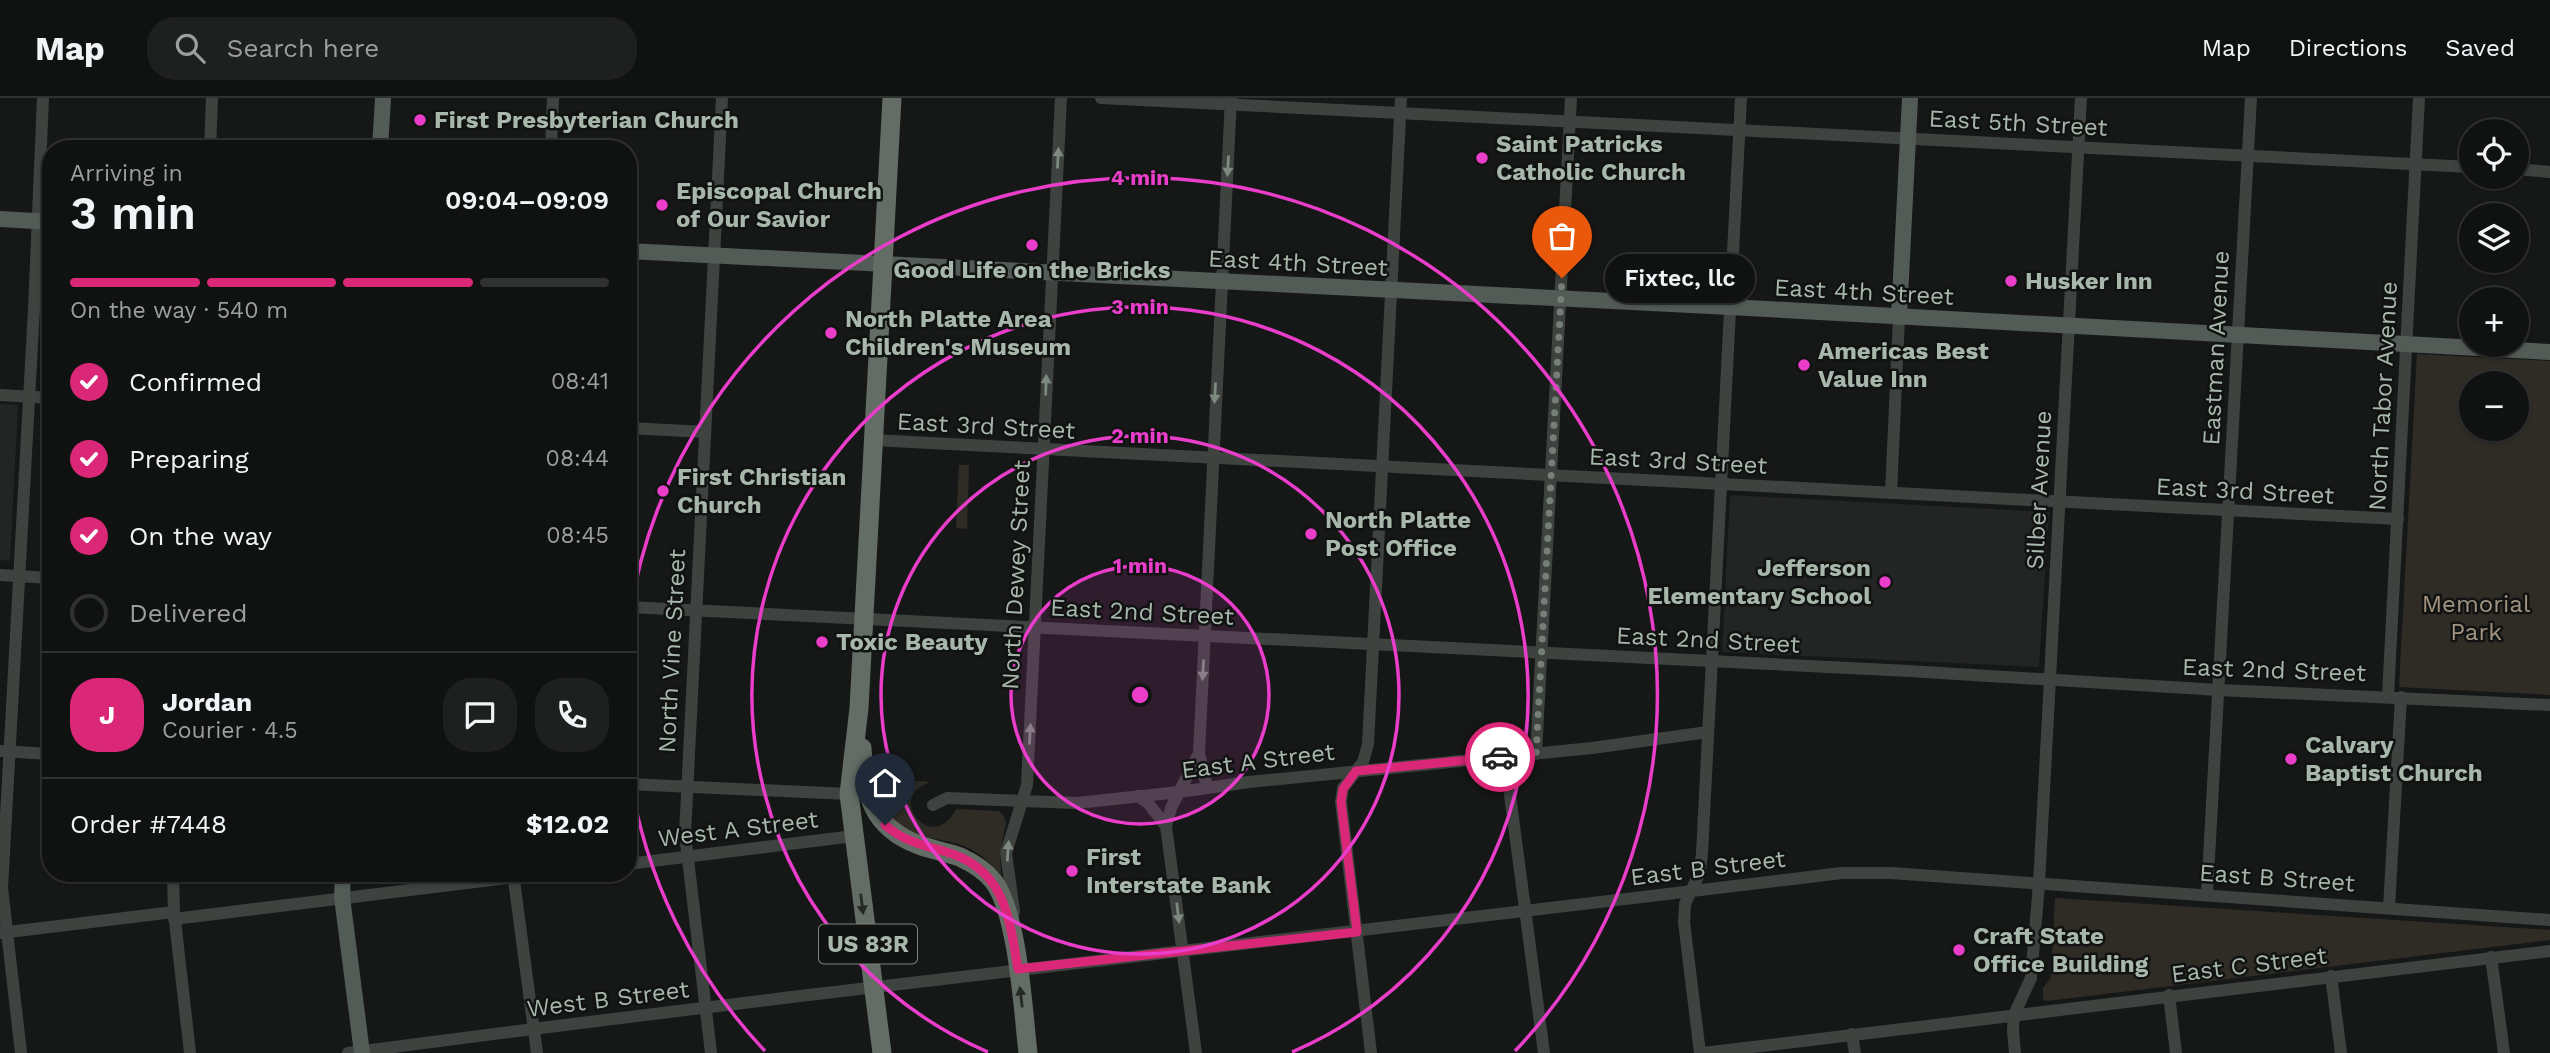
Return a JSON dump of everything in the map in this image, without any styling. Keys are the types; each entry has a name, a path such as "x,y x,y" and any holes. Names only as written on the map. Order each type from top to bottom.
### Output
{"highway":[{"path":"892,98 859,708 866,790 876,813 885,825 909,841 972,863 989,876 1001,895 1018,969 1028,1053"},
{"name":"US 83R","path":"859,708 849,794 882,1053"}],"main road":[{"path":"381,140 383,98"},
{"path":"1899,317 1910,98"},
{"path":"0,219 42,222"},
{"name":"East 4th Street","path":"637,252 2550,352"},
{"path":"343,882 357,1052"}],"street":[{"path":"43,98 43,140"},
{"path":"210,140 212,98"},
{"path":"551,140 553,98"},
{"name":"North Vine Street","path":"711,1053 687,856 686,786 722,98"},
{"name":"North Dewey Street","path":"1013,941 1016,932 1006,853 1027,785 1061,98"},
{"name":"East 5th Street","path":"1101,98 1231,101 2459,166"},
{"path":"1371,1053 1341,802 1343,789 1363,762 1368,744 1401,98"},
{"path":"1536,754 1571,98"},
{"path":"1701,1053 1684,922 1685,904 1700,872 1701,861 1741,98"},
{"name":"Silber Avenue","path":"2014,1015 2031,978 2039,884 2081,98"},
{"name":"Eastman Avenue","path":"2207,894 2251,98"},
{"name":"North Tabor Avenue","path":"2389,908 2398,519 2419,98"},
{"path":"1207,787 1199,753 1231,101"},
{"path":"2529,170 2550,172"},
{"path":"21,1053 3,932 5,752 20,576 29,397 42,245"},
{"path":"1891,493 1899,317"},
{"path":"0,395 42,398"},
{"path":"637,428 705,432"},
{"name":"East 3rd Street","path":"873,440 1212,460 2398,519"},
{"path":"0,575 42,577"},
{"name":"East 2nd Street","path":"637,608 2550,705"},
{"name":"East A Street","path":"933,805 947,798 1077,803 1356,771 1536,754 1708,732"},
{"path":"5,752 42,754"},
{"path":"1196,1053 1166,826 1178,792 1199,753"},
{"path":"1506,757 1544,1053"},
{"path":"637,784 849,794"},
{"path":"1138,796 1148,803 1166,826"},
{"name":"West A Street","path":"637,863 854,836"},
{"name":"East B Street","path":"873,988 1842,873 1891,873 2550,920"},
{"path":"173,882 174,916 190,1053"},
{"path":"3,932 174,916 459,882"},
{"path":"514,882 537,1053"},
{"name":"East C Street","path":"1701,1053 2550,951"},
{"path":"2491,957 2504,1053"},
{"path":"2331,976 2341,1053"},
{"name":"West B Street","path":"357,1052 873,988"},
{"path":"2169,995 2176,1053"},
{"path":"2014,1015 2015,1053"},
{"path":"1852,1034 1854,1053"}],"shaded area":[{"path":"0,404 18,405 10,561 0,560"},
{"name":"Jefferson Elementary School","path":"1730,495 2049,512 2039,667 1722,652"}],"green space":[{"name":"Memorial Park","path":"2417,354 2550,361 2550,695 2399,687"},
{"path":"959,465 969,465 967,529 956,528"},
{"path":"874,779 931,782 917,789 912,799 912,810 917,819 926,825 936,827 947,822 956,809 999,811 1006,823 1000,854 1001,875 984,858 965,846 915,834 900,825 883,804"},
{"path":"2055,898 2550,930 2550,940 2047,1001 2043,999 2043,988 2051,978"}],"way so far":[{"path":"1500,757 1536,754 1562,278"}],"place":[{"name":"First Presbyterian Church","path":"420,120"},
{"name":"Saint Patricks Catholic Church","path":"1482,158"},
{"name":"Episcopal Church of Our Savior","path":"662,205"},
{"name":"Good Life on the Bricks","path":"1032,245"},
{"name":"Fixtec, llc","path":"1562,278"},
{"name":"Husker Inn","path":"2011,281"},
{"name":"North Platte Area Children's Museum","path":"831,333"},
{"name":"Americas Best Value Inn","path":"1804,365"},
{"name":"First Christian Church","path":"663,491"},
{"name":"North Platte Post Office","path":"1311,534"},
{"name":"Jefferson Elementary School","path":"1885,582"},
{"name":"Toxic Beauty","path":"822,642"},
{"name":"Calvary Baptist Church","path":"2291,759"},
{"name":"First Interstate Bank","path":"1072,871"},
{"name":"Craft State Office Building","path":"1959,950"}],"route":[{"path":"885,825 909,841 972,863 989,876 1001,895 1012,932 1018,969 1182,952 1357,932 1341,802 1343,789 1356,771 1500,757"}]}
